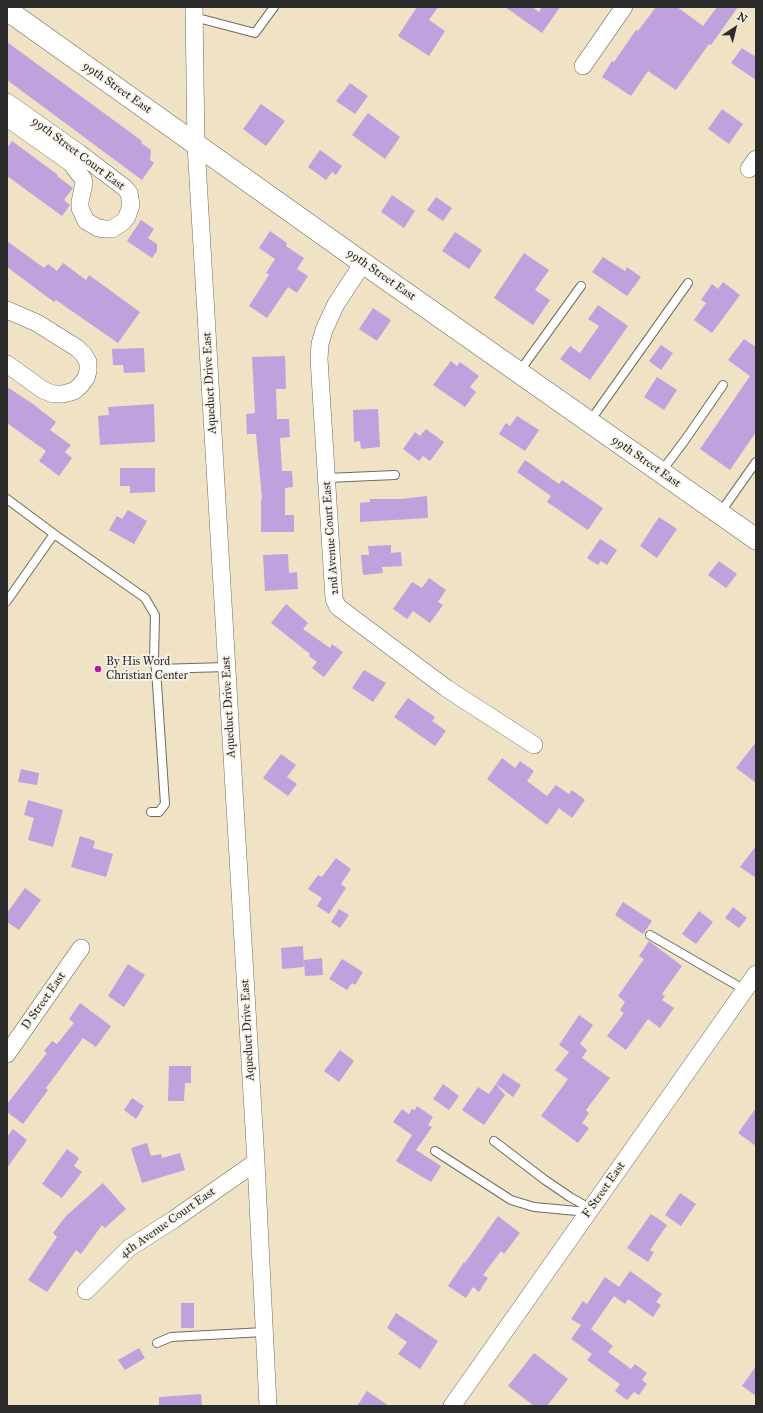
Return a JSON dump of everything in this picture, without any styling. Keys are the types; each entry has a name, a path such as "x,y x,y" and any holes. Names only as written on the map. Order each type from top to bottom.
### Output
{"street":[{"path":"584,66 624,7"},
{"name":"99th Street East","path":"7,10 363,263 756,539"},
{"name":"Aqueduct Drive East","path":"194,12 196,144 256,1162 268,1406"},
{"name":"99th Street Court East","path":"7,102 125,188 129,193 131,205 127,217 123,222 112,229 105,229 98,228 86,221 80,208 84,183 83,179 71,163 7,118"},
{"name":"2nd Avenue Court East","path":"363,263 336,304 324,330 320,344 319,359 334,599 338,607 446,688 534,745"},
{"path":"7,310 37,323 76,348 84,355 88,362 88,371 86,378 74,391 63,394 53,394 43,390 7,364"},
{"name":"D Street East","path":"7,1054 81,948"},
{"name":"F Street East","path":"452,1406 756,974"},
{"name":"4th Avenue Court East","path":"86,1291 129,1248 173,1220 256,1162"}],"lane":[{"path":"194,12 255,33 274,7"},
{"path":"590,422 688,282"},
{"path":"519,373 581,286"},
{"path":"661,472 723,385"},
{"path":"719,513 756,462"},
{"path":"326,478 395,474"},
{"path":"7,499 145,598 155,615 154,658 165,804 159,812 151,812"},
{"path":"7,601 54,534"},
{"path":"156,669 227,667"},
{"path":"650,934 745,990"},
{"path":"494,1141 570,1198 590,1210"},
{"path":"435,1151 511,1200 534,1207 590,1210"},
{"path":"157,1343 171,1337 264,1332"}],"building":[{"path":"417,7 438,7 429,20 445,31 429,56 398,36"},
{"path":"505,7 532,7 539,12 542,7 560,7 542,33"},
{"path":"656,7 677,7 703,26 717,7 738,7 676,90 648,71 631,96 602,77 612,61 614,62 636,30 638,31"},
{"path":"7,42 142,141 141,143 151,150 150,160 154,163 142,180 7,80"},
{"path":"742,48 756,57 756,80 731,63"},
{"path":"350,83 368,96 355,114 336,101"},
{"path":"261,104 285,121 266,146 243,129"},
{"path":"722,109 743,124 729,144 708,129"},
{"path":"368,113 400,137 385,159 352,135"},
{"path":"12,141 73,188 64,200 70,205 62,216 7,176 7,148"},
{"path":"320,150 342,166 336,175 332,172 326,180 308,167"},
{"path":"392,195 415,211 404,228 381,212"},
{"path":"436,197 452,208 443,221 427,210"},
{"path":"141,220 154,229 148,238 157,244 157,251 152,258 127,241"},
{"path":"270,231 287,243 286,246 304,258 297,269 308,276 297,293 288,287 267,318 249,306 269,275 266,273 275,259 259,248"},
{"path":"455,232 482,250 469,269 442,251"},
{"path":"7,241 44,268 48,264 57,271 63,263 86,280 89,275 140,312 118,343 56,300 54,302 7,267"},
{"path":"524,253 549,270 535,290 550,300 533,325 494,298"},
{"path":"603,257 625,271 627,267 641,277 627,296 592,272"},
{"path":"723,282 740,295 712,333 694,320 706,303 701,300 712,284 718,289"},
{"path":"598,305 628,326 590,380 560,359 570,346 580,353 599,326 588,319"},
{"path":"373,308 391,320 377,341 359,329"},
{"path":"744,339 756,347 756,432 730,470 700,449 750,376 728,360"},
{"path":"661,345 673,353 661,370 649,361"},
{"path":"144,348 145,372 124,373 123,365 113,365 112,349"},
{"path":"285,356 286,389 276,389 277,419 289,419 290,437 280,438 282,471 292,471 293,487 285,488 285,515 294,515 294,532 261,532 262,499 256,434 247,434 246,414 255,413 252,357"},
{"path":"451,361 457,366 460,362 479,376 470,387 476,392 465,407 433,385"},
{"path":"657,377 677,390 664,410 644,397"},
{"path":"7,387 33,404 56,422 50,430 71,445 65,452 72,458 59,476 39,461 46,451 7,423"},
{"path":"154,404 155,442 100,445 98,416 109,415 108,407"},
{"path":"378,409 380,447 361,449 360,441 354,442 353,410"},
{"path":"517,416 539,430 525,451 499,434 506,423 510,426"},
{"path":"426,429 444,442 430,461 423,456 419,461 403,449 415,432 420,436"},
{"path":"525,460 559,484 562,480 603,508 588,530 547,502 551,496 517,472"},
{"path":"120,468 155,468 155,492 130,493 130,486 120,486"},
{"path":"427,496 428,518 360,522 360,503 370,502 370,499 402,499"},
{"path":"128,510 147,521 134,544 109,530 117,516 122,519"},
{"path":"659,517 677,529 657,558 640,546"},
{"path":"600,539 617,550 607,565 601,561 598,565 587,558"},
{"path":"391,545 391,553 401,552 402,566 382,567 383,573 363,575 361,555 369,555 368,546"},
{"path":"288,554 289,573 297,572 298,589 265,591 263,555"},
{"path":"719,561 737,574 726,588 708,575"},
{"path":"429,578 446,590 438,602 443,605 430,623 413,611 407,619 393,609 412,582 422,588"},
{"path":"286,604 308,623 303,629 330,648 332,644 343,652 324,677 312,668 317,662 309,656 310,654 271,623"},
{"path":"364,670 386,683 373,702 352,688"},
{"path":"408,698 435,717 432,721 446,731 435,746 394,717"},
{"path":"756,742 756,783 736,768"},
{"path":"281,754 296,765 287,777 297,784 288,796 263,778"},
{"path":"502,758 515,768 520,761 534,771 527,781 547,796 556,785 569,794 572,790 585,800 572,818 559,808 547,825 487,779"},
{"path":"21,769 39,773 37,785 18,782"},
{"path":"28,800 63,810 53,847 28,840 34,818 24,815"},
{"path":"80,836 95,841 93,848 113,854 106,877 71,867"},
{"path":"756,846 756,878 740,867"},
{"path":"336,858 351,869 341,884 346,888 329,914 317,906 322,898 308,889 318,875 322,877"},
{"path":"25,888 41,900 19,930 7,922 7,913"},
{"path":"623,902 652,921 643,934 615,915"},
{"path":"733,907 747,918 739,928 725,918"},
{"path":"339,909 349,915 340,928 331,922"},
{"path":"699,911 713,922 696,944 682,934"},
{"path":"649,941 682,966 662,994 665,996 662,1000 674,1008 660,1028 648,1019 626,1050 607,1036 624,1013 620,1010 625,1002 618,996 644,959 639,956"},
{"path":"303,946 304,967 282,969 281,948"},
{"path":"322,958 323,975 305,976 304,960"},
{"path":"342,959 363,972 355,985 352,983 347,990 329,979"},
{"path":"128,964 145,975 124,1007 108,996"},
{"path":"80,1003 111,1026 96,1047 83,1038 46,1088 48,1090 23,1124 7,1112 7,1104 47,1053 44,1051 52,1041 57,1044 74,1023 69,1019"},
{"path":"579,1015 593,1025 580,1044 587,1050 582,1058 610,1078 586,1110 589,1113 582,1123 589,1128 578,1143 541,1116 568,1079 555,1070 569,1052 559,1045"},
{"path":"340,1050 354,1061 339,1082 324,1071"},
{"path":"169,1066 191,1066 191,1083 185,1083 184,1101 168,1101"},
{"path":"503,1073 521,1085 513,1097 496,1084"},
{"path":"443,1084 459,1096 449,1110 433,1099"},
{"path":"496,1084 505,1095 484,1125 462,1110 478,1087 489,1094"},
{"path":"132,1098 144,1106 136,1119 124,1110"},
{"path":"417,1106 433,1117 428,1125 432,1127 416,1150 441,1166 431,1182 396,1161 412,1135 393,1122 402,1109 409,1114 412,1109 415,1110"},
{"path":"756,1108 756,1146 738,1133"},
{"path":"13,1129 27,1140 7,1168 7,1137"},
{"path":"147,1143 151,1156 161,1154 162,1158 180,1153 185,1170 142,1183 131,1148"},
{"path":"67,1149 79,1158 74,1166 82,1172 62,1198 42,1184"},
{"path":"103,1183 126,1209 105,1228 102,1225 81,1254 76,1250 47,1292 28,1280 57,1237 53,1233 66,1216"},
{"path":"680,1193 696,1204 681,1226 665,1215"},
{"path":"651,1214 667,1225 650,1250 654,1252 648,1262 627,1248"},
{"path":"498,1216 520,1233 504,1254 501,1251 483,1275 488,1278 479,1292 473,1287 466,1298 448,1286"},
{"path":"630,1271 662,1294 656,1302 661,1305 653,1317 628,1299 625,1304 614,1296 591,1329 613,1346 608,1352 631,1369 635,1364 647,1373 642,1380 647,1384 639,1395 634,1392 627,1400 615,1391 620,1384 587,1360 592,1354 571,1339 581,1325 571,1319 583,1301 587,1304 605,1277 619,1287"},
{"path":"181,1303 194,1303 194,1328 181,1328"},
{"path":"396,1313 438,1341 420,1369 398,1354 407,1342 387,1328"},
{"path":"139,1348 145,1358 125,1370 118,1360"},
{"path":"534,1353 568,1379 547,1406 534,1406 508,1386"},
{"path":"756,1366 756,1396 742,1386"},
{"path":"367,1391 389,1406 357,1406"},
{"path":"201,1394 202,1406 159,1406 159,1397"}],"place":[{"name":"By His Word Christian Center","path":"98,669"}]}
